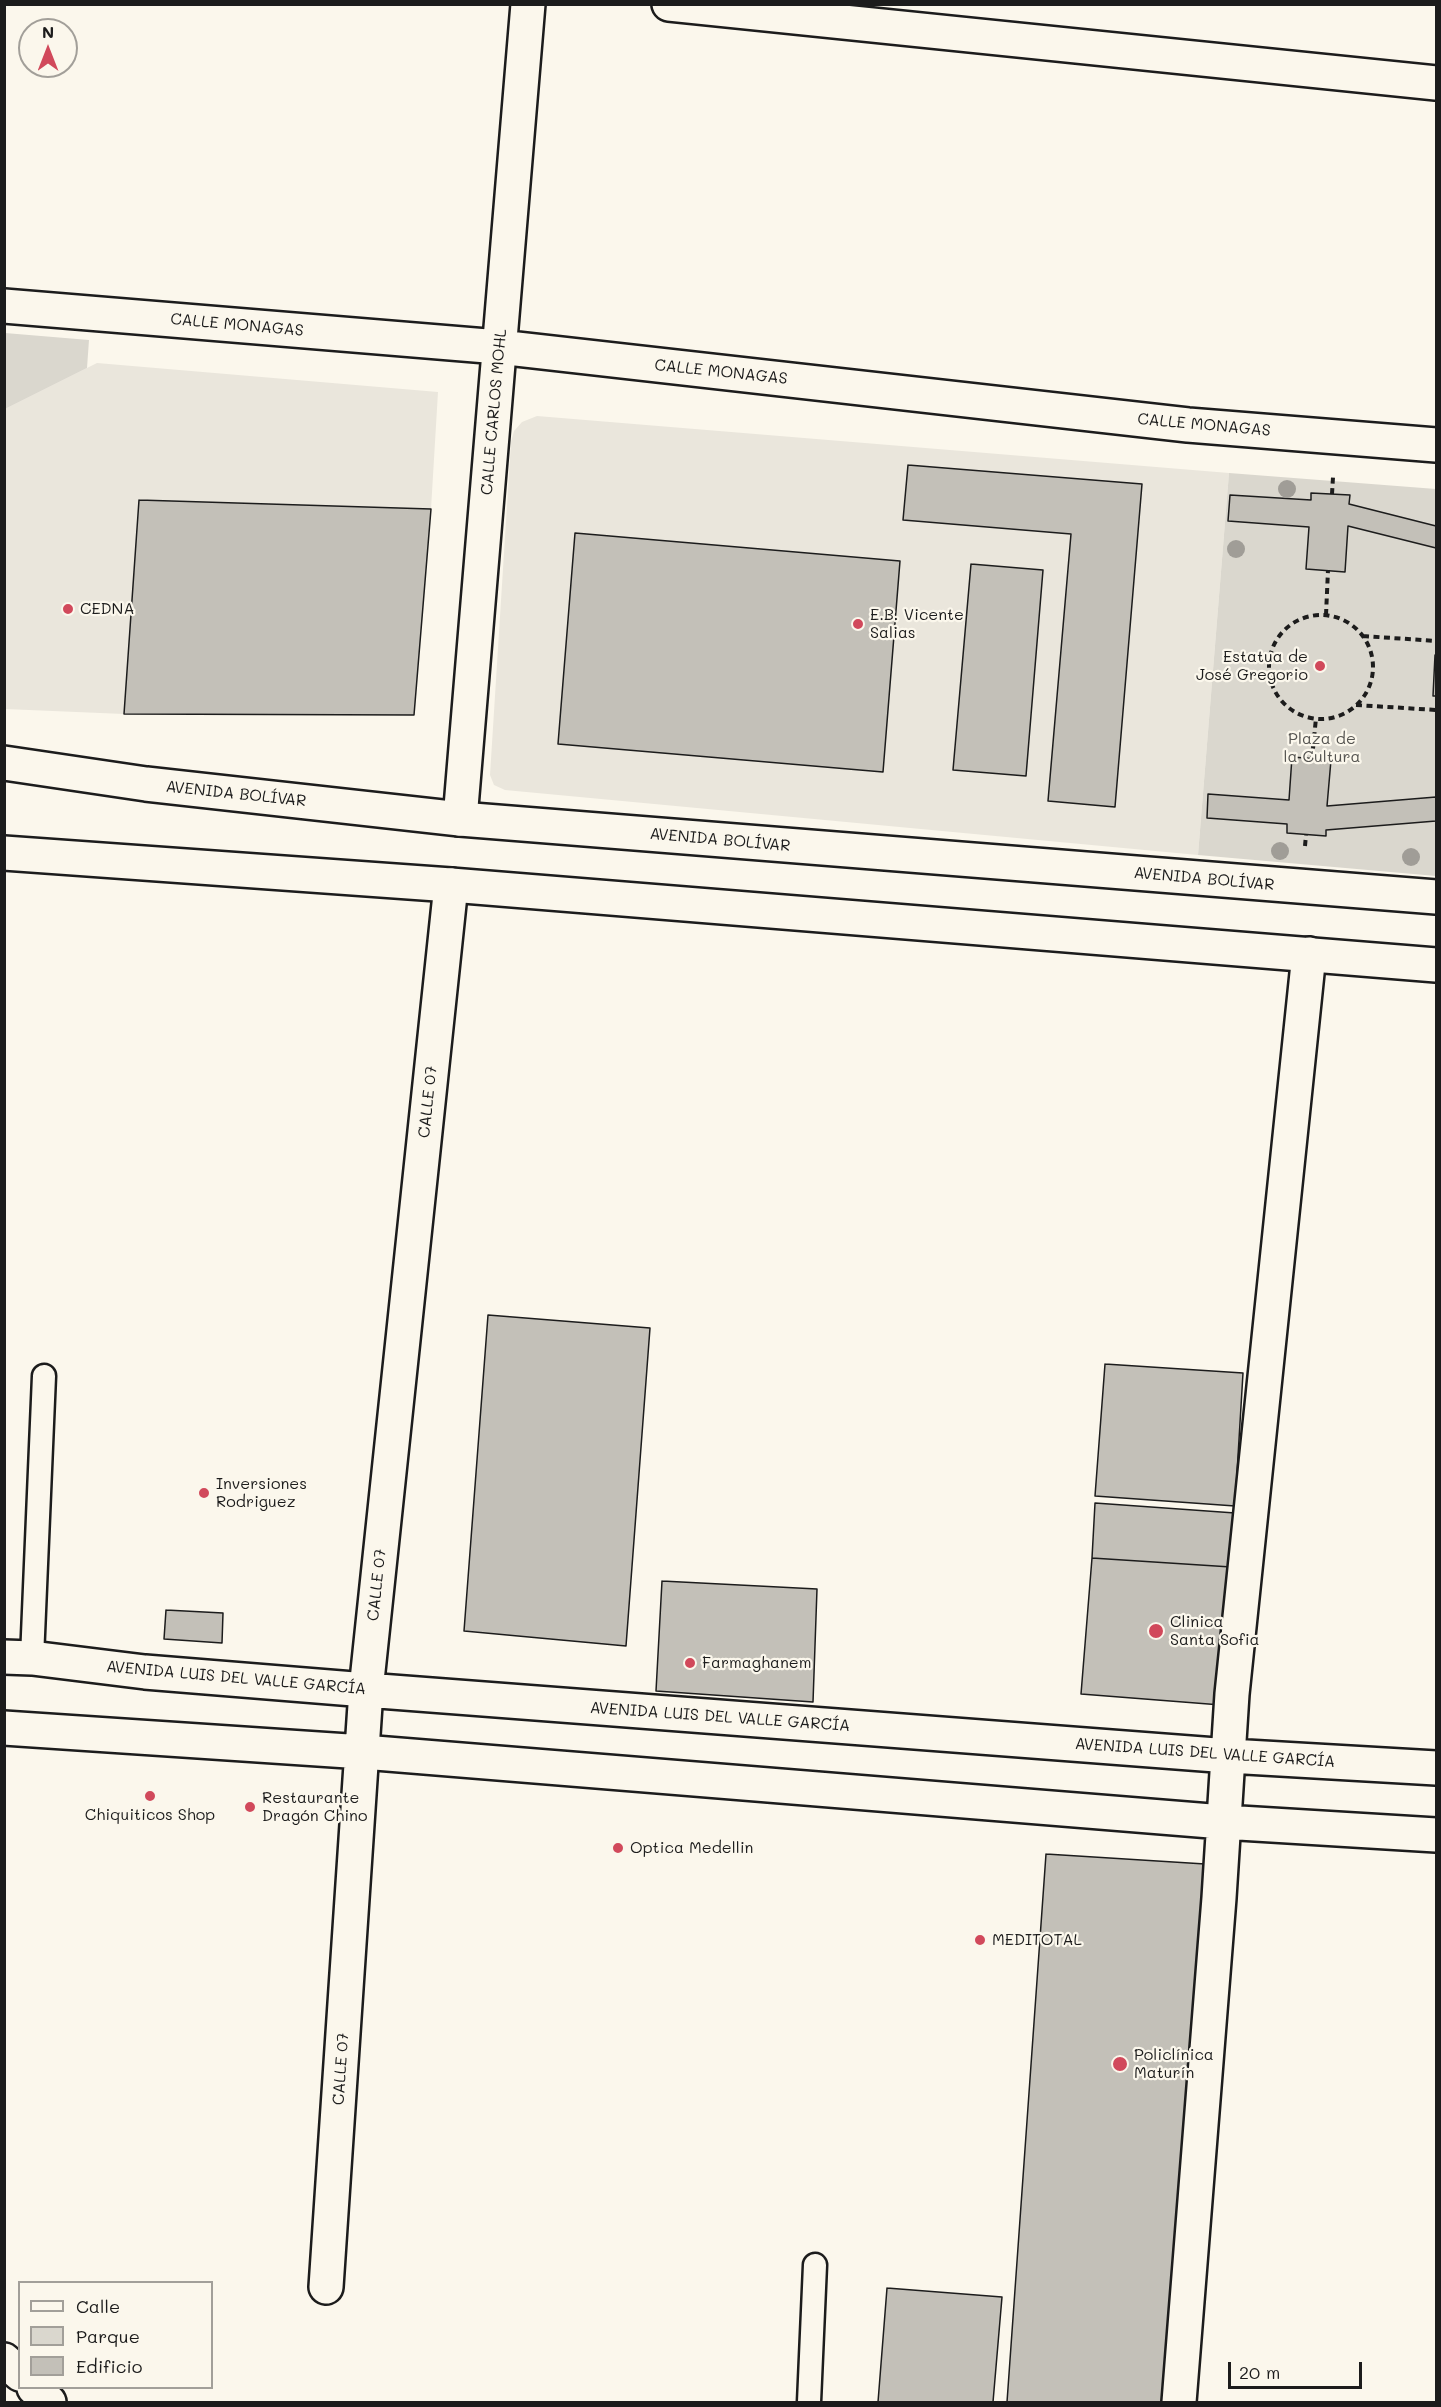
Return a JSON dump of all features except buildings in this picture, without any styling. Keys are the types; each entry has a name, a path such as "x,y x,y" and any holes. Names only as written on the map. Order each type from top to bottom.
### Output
{"street":[{"name":"CALLE CARLOS MOHL","path":"460,819 528,4"},
{"path":"669,4 1437,83"},
{"name":"CALLE MONAGAS","path":"4,306 499,347 1188,425 1437,445"},
{"name":"AVENIDA BOLÍVAR","path":"4,763 146,784 460,819 1437,897"},
{"path":"4,853 451,885 1437,965"},
{"name":"CALLE 07","path":"326,2287 366,1690 451,885"},
{"path":"1179,2403 1232,1694 1309,954"},
{"name":"AVENIDA LUIS DEL VALLE GARCÍA","path":"18,1657 145,1672 366,1690 1229,1756 1437,1768"},
{"path":"4,1728 363,1752 1223,1822 1437,1835"},
{"path":"4,2360 18,2372"},
{"path":"34,2389 49,2403"}],"lane":[{"path":"18,1657 44,1376"},
{"path":"809,2403 816,2265"}],"path":[{"path":"1326,615 1328,570"},
{"path":"1326,615 1347,623 1362,636 1371,654 1372,672 1368,688 1356,705 1339,715 1316,718 1299,713 1284,704 1272,685 1269,662 1276,640 1293,623 1309,617 1326,615"},
{"path":"1362,636 1437,641"},
{"path":"1356,705 1437,710"},
{"path":"1312,759 1316,718"}],"shaded area":[{"name":"CEDNA","path":"97,363 438,392 431,509 139,500 124,714 5,709 5,409"},
{"name":"E.B. Vicente Salias","path":"537,416 1229,473 1198,855 505,790 494,785 490,775 511,442 514,431 522,422"}],"green space":[{"path":"5,333 89,340 87,368 5,409"},
{"name":"Plaza de la Cultura","path":"1229,473 1436,489 1436,876 1198,855"}],"place":[{"name":"CEDNA","path":"68,609"},
{"name":"E.B. Vicente Salias","path":"858,624"},
{"name":"Estatua de José Gregorio","path":"1320,666"},
{"name":"Inversiones Rodriguez","path":"204,1493"},
{"name":"Clinica Santa Sofia","path":"1156,1631"},
{"name":"Farmaghanem","path":"690,1663"},
{"name":"Chiquiticos Shop","path":"150,1796"},
{"name":"Restaurante Dragón Chino","path":"250,1807"},
{"name":"Optica Medellin","path":"618,1848"},
{"name":"MEDITOTAL","path":"980,1940"},
{"name":"Policlínica Maturín","path":"1120,2064"}]}
